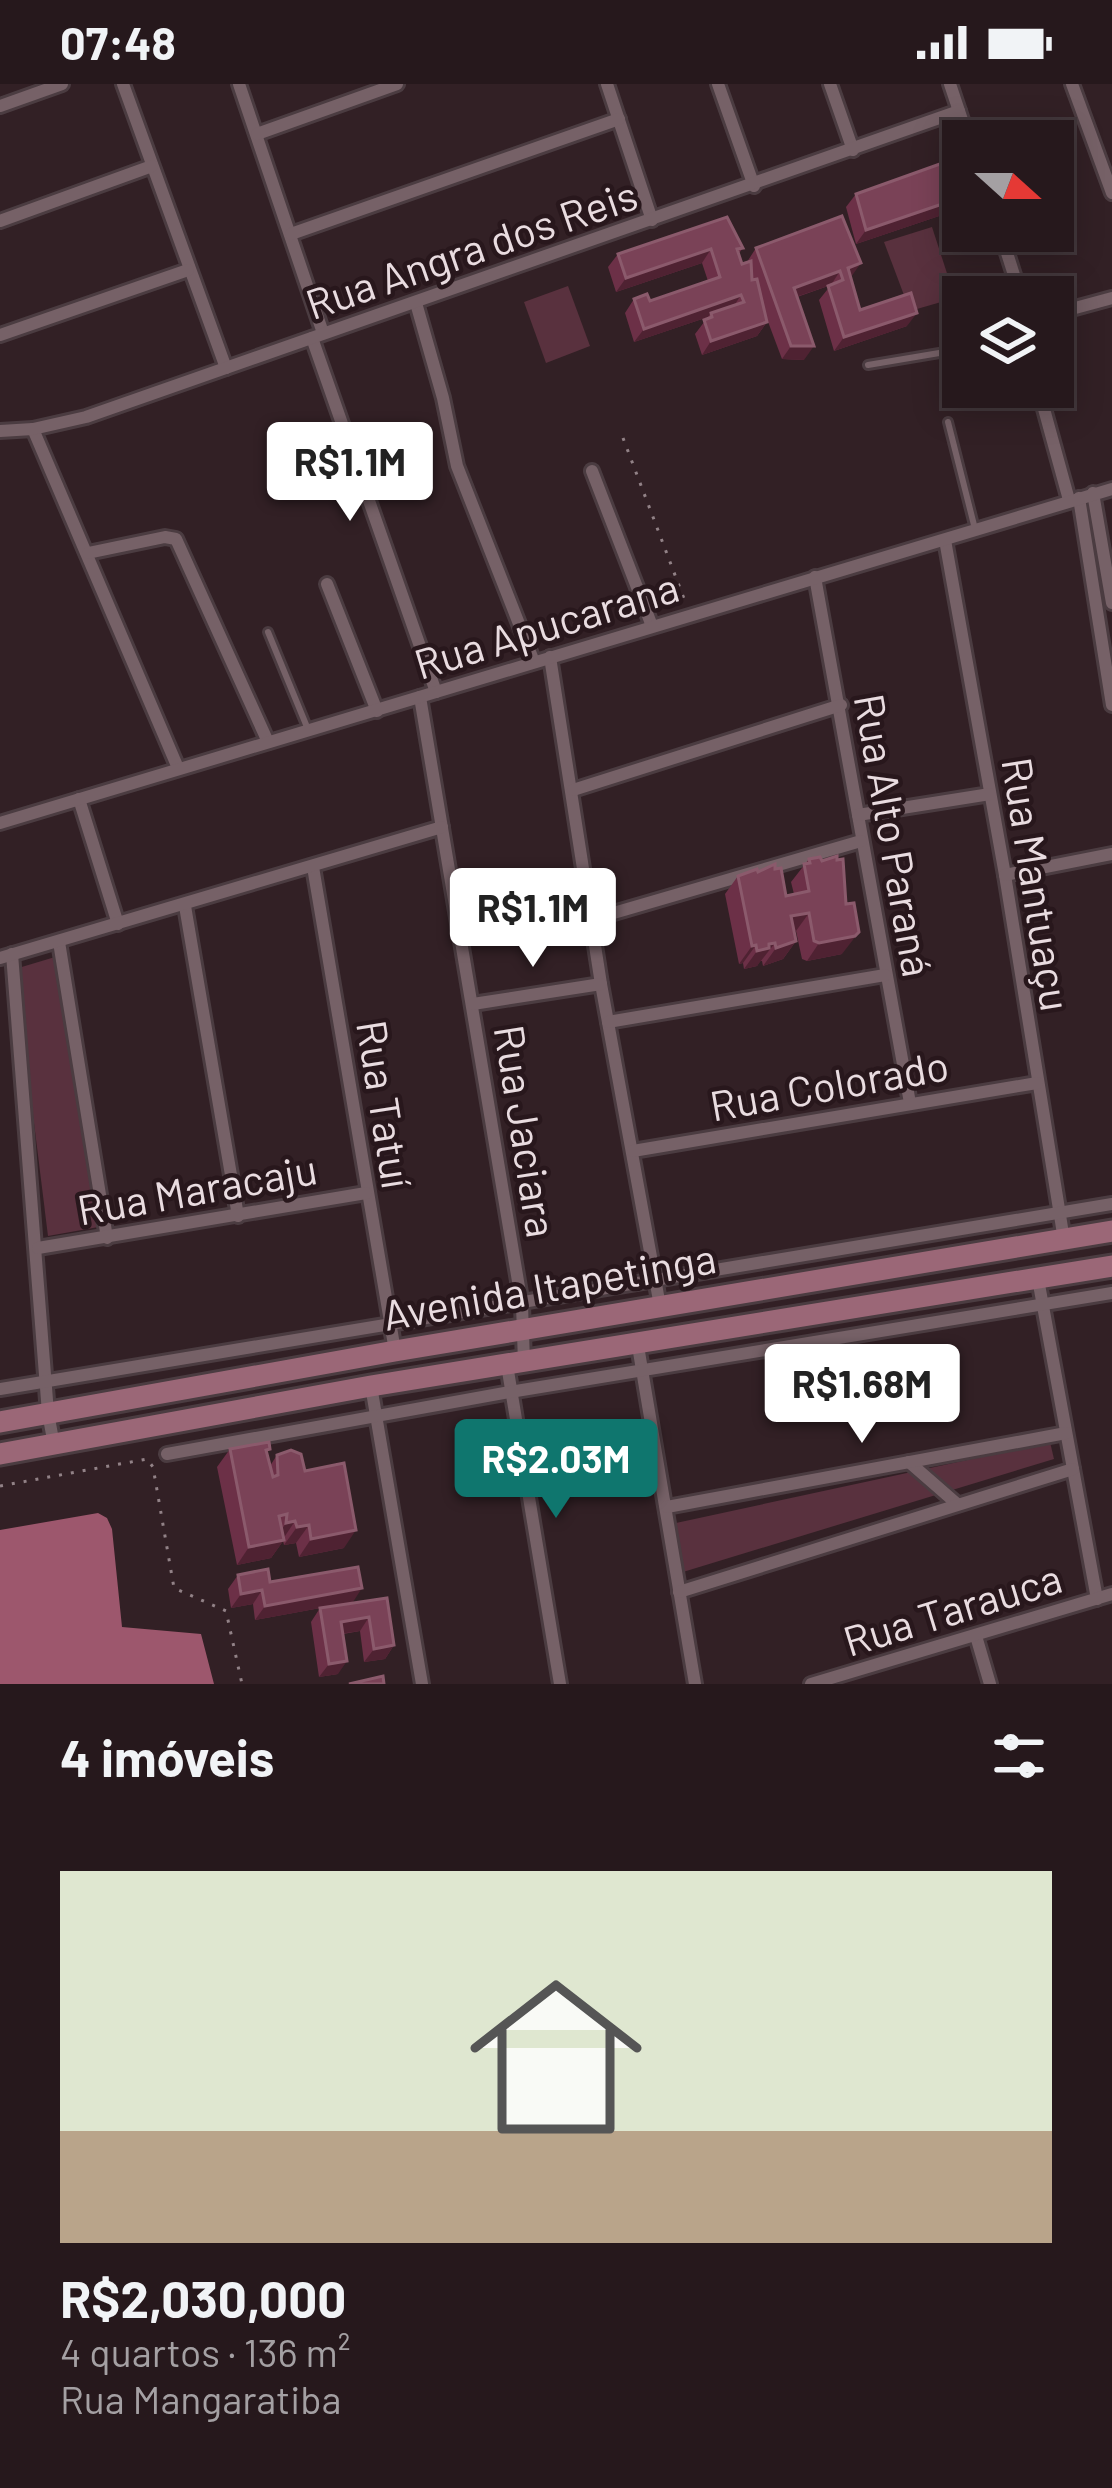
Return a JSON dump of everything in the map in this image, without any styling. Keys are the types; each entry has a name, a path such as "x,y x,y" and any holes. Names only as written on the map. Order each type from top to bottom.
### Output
{"main road":[{"name":"Avenida Itapetinga","path":"0,1422 1112,1232"},
{"path":"924,1262 930,1297"},
{"name":"Avenida Itapetinga","path":"0,1454 371,1386 1112,1266"}],"street":[{"path":"0,106 62,84"},
{"path":"123,84 226,368"},
{"path":"239,84 436,692"},
{"path":"257,134 397,84"},
{"path":"607,84 652,220"},
{"path":"718,84 754,186"},
{"path":"830,84 853,150"},
{"path":"950,84 962,120"},
{"path":"1072,84 1112,193"},
{"name":"Rua Angra dos Reis","path":"0,431 86,417 959,111"},
{"path":"290,234 619,119"},
{"path":"0,221 152,166"},
{"path":"0,335 188,270"},
{"path":"1074,308 1112,298"},
{"path":"416,303 457,466 534,662"},
{"path":"1046,408 1080,497 1112,603"},
{"path":"33,429 178,768"},
{"path":"592,471 652,626"},
{"name":"Rua Apucarana","path":"0,823 1112,489"},
{"path":"1080,497 1112,705"},
{"path":"88,553 166,537 178,542 268,742"},
{"name":"Rua Mantuaçu","path":"945,540 1006,875 1064,1240"},
{"name":"Rua Alto Paraná","path":"815,577 910,1103"},
{"path":"327,584 377,711"},
{"path":"550,657 601,983 659,1306"},
{"name":"Rua Jaciara","path":"420,697 522,1305 524,1329 510,1392 560,1684"},
{"path":"573,790 841,705"},
{"path":"858,815 989,794"},
{"path":"79,799 118,924"},
{"path":"54,1444 6,956 442,827"},
{"path":"593,919 861,841"},
{"path":"1006,875 1112,854"},
{"name":"Rua Tatuí","path":"314,867 395,1351"},
{"path":"185,906 238,1216"},
{"path":"59,941 106,1238"},
{"path":"608,1022 885,975"},
{"path":"473,1004 601,983"},
{"name":"Rua Colorado","path":"633,1151 1037,1083"},
{"name":"Rua Maracaju","path":"38,1248 366,1192"},
{"name":"Avenida Itapetinga","path":"0,1390 1112,1204"},
{"path":"1038,1279 1097,1599"},
{"path":"167,1454 1112,1293"},
{"path":"638,1346 694,1684"},
{"path":"371,1386 422,1684"},
{"path":"667,1507 1066,1433"},
{"path":"909,1462 956,1502"},
{"path":"679,1592 1072,1469"},
{"name":"Rua Tarauca","path":"811,1684 1112,1594"},
{"path":"976,1636 990,1684"}],"lane":[{"path":"868,365 942,353"},
{"path":"948,422 976,531"},
{"path":"268,632 308,731"}],"path":[{"path":"622,438 690,614"},
{"path":"0,1486 148,1460 174,1588 226,1611 242,1684"}],"shaded area":[{"path":"932,227 948,276 942,276 942,302 910,311 884,242"},
{"path":"568,286 590,346 546,363 524,302"},
{"path":"55,957 104,1226 48,1236 15,969"},
{"path":"1050,1442 1054,1459 683,1572 676,1523"},
{"path":"98,1513 112,1529 122,1627 201,1634 214,1684 0,1684 0,1530"}],"building":[{"path":"940,164 942,169 942,204 866,230 856,194"},
{"path":"842,216 861,263 848,268 860,310 911,293 917,313 844,337 828,286 843,280 840,271 794,288 814,346 791,346 756,248"},
{"path":"727,217 743,248 737,249 742,264 751,261 752,280 757,279 767,322 711,341 704,320 744,302 741,295 644,329 634,299 647,294 650,301 720,277 711,249 626,278 618,254"},
{"path":"809,859 843,859 846,904 854,903 859,932 819,943 814,941 809,913 791,916 796,941 776,948 775,943 769,944 757,951 752,946 738,876 775,864 775,869 781,868 786,896 809,891 804,864"},
{"path":"269,1442 266,1450 273,1477 278,1475 277,1455 291,1450 301,1454 305,1471 344,1463 356,1530 311,1539 309,1525 286,1523 287,1514 279,1516 284,1540 249,1547 230,1449"},
{"path":"358,1567 362,1588 265,1606 262,1590 241,1594 238,1575 268,1569 270,1582"},
{"path":"387,1598 394,1645 374,1649 369,1617 341,1622 347,1661 329,1664 320,1608"},
{"path":"383,1676 384,1684 349,1684"}]}
